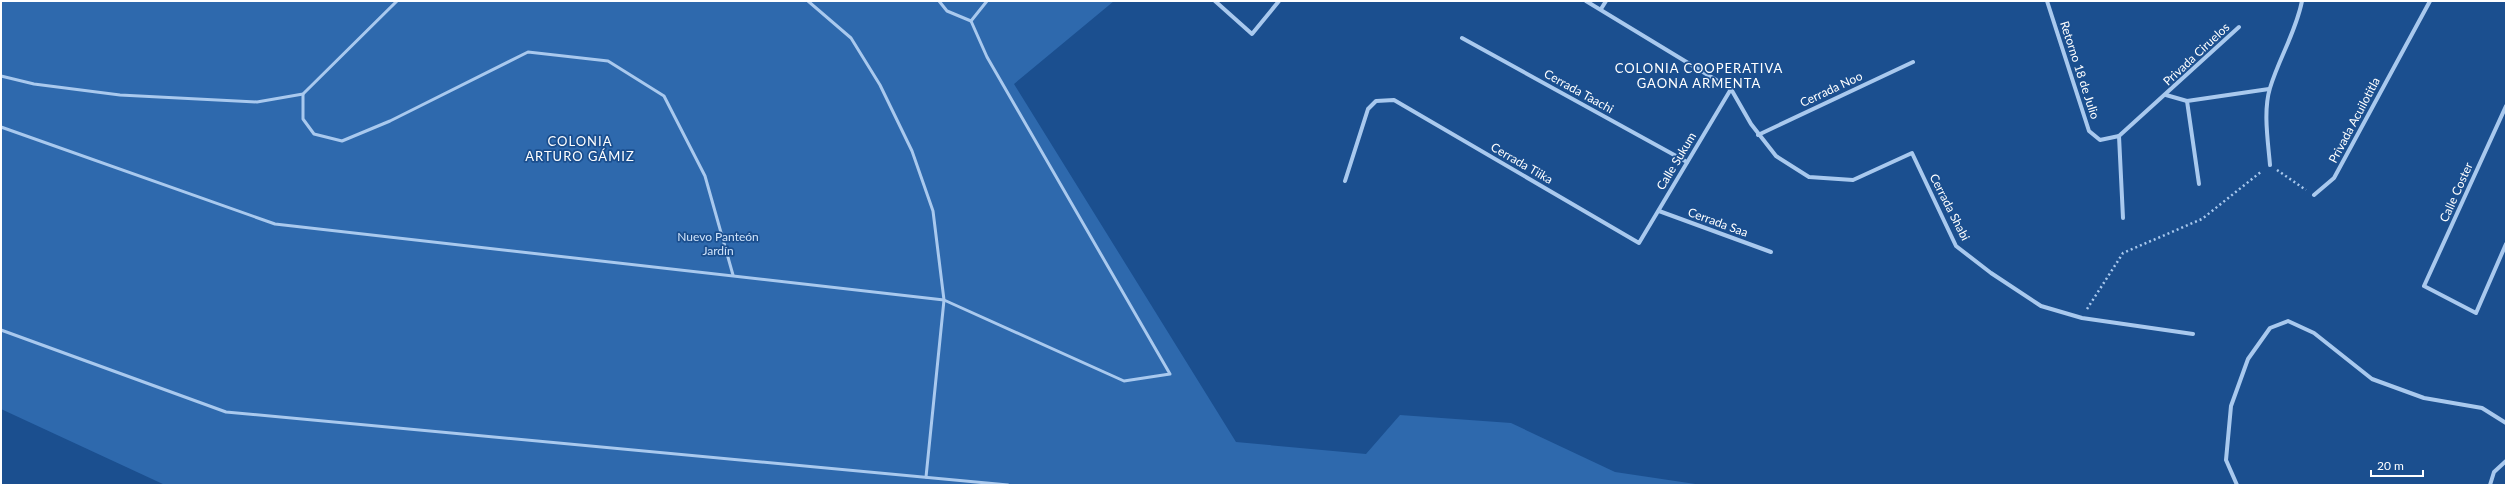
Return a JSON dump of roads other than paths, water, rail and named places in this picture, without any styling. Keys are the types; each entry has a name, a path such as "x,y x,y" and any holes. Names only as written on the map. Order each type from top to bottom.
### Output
{"street":[{"path":"1215,1 1252,34 1279,1"},
{"path":"1586,1 1731,89"},
{"path":"1601,9 1606,1"},
{"name":"Retorno 18 de Julio","path":"2047,1 2089,131 2100,140 2119,136"},
{"path":"2270,165 2267,120 2269,89 2299,18 2302,1"},
{"name":"Privada Acuilotitla","path":"2314,195 2334,178 2430,1"},
{"name":"Privada Ciruelos","path":"2119,136 2239,28"},
{"name":"Cerrada Taachi","path":"1462,38 1687,162"},
{"name":"Cerrada Noo","path":"1758,135 1913,62"},
{"name":"Cerrada Shabi","path":"1731,89 1758,135 1776,156 1809,177 1853,180 1912,153 1956,246 1991,273 2041,306 2082,318 2193,334"},
{"name":"Calle Sukum","path":"1639,243 1731,89"},
{"path":"2166,95 2187,101 2269,89"},
{"name":"Cerrada Tiika","path":"1346,181 1368,109 1376,101 1394,100 1639,243"},
{"path":"2187,101 2199,184"},
{"name":"Calle Coster","path":"2506,106 2424,286 2476,313 2506,244"},
{"path":"2119,136 2123,218"},
{"name":"Cerrada Saa","path":"1659,211 1771,252"},
{"path":"2237,485 2226,460 2231,406 2248,359 2270,328 2288,321 2314,333 2372,379 2424,398 2482,408 2506,423"},
{"path":"2490,485 2494,472 2506,462"}],"lane":[{"path":"1,76 34,84 120,95 257,102 303,94 397,1"},
{"path":"808,1 851,38 880,85 912,151 933,211 944,300 926,477"},
{"path":"1,127 275,224 944,300 1124,381 1170,374 987,57 971,21 947,12 939,1"},
{"path":"971,21 987,1"},
{"path":"303,94 303,119 314,134 342,142 397,118 528,52 608,61 664,96 705,176 733,276"},
{"path":"1,330 226,412 1008,485"}],"district":[{"name":"COLONIA COOPERATIVA GAONA ARMENTA","path":"1699,76"},
{"name":"COLONIA ARTURO GÁMIZ","path":"580,148"}],"park label":[{"name":"Nuevo Panteón Jardín","path":"718,243"}]}
